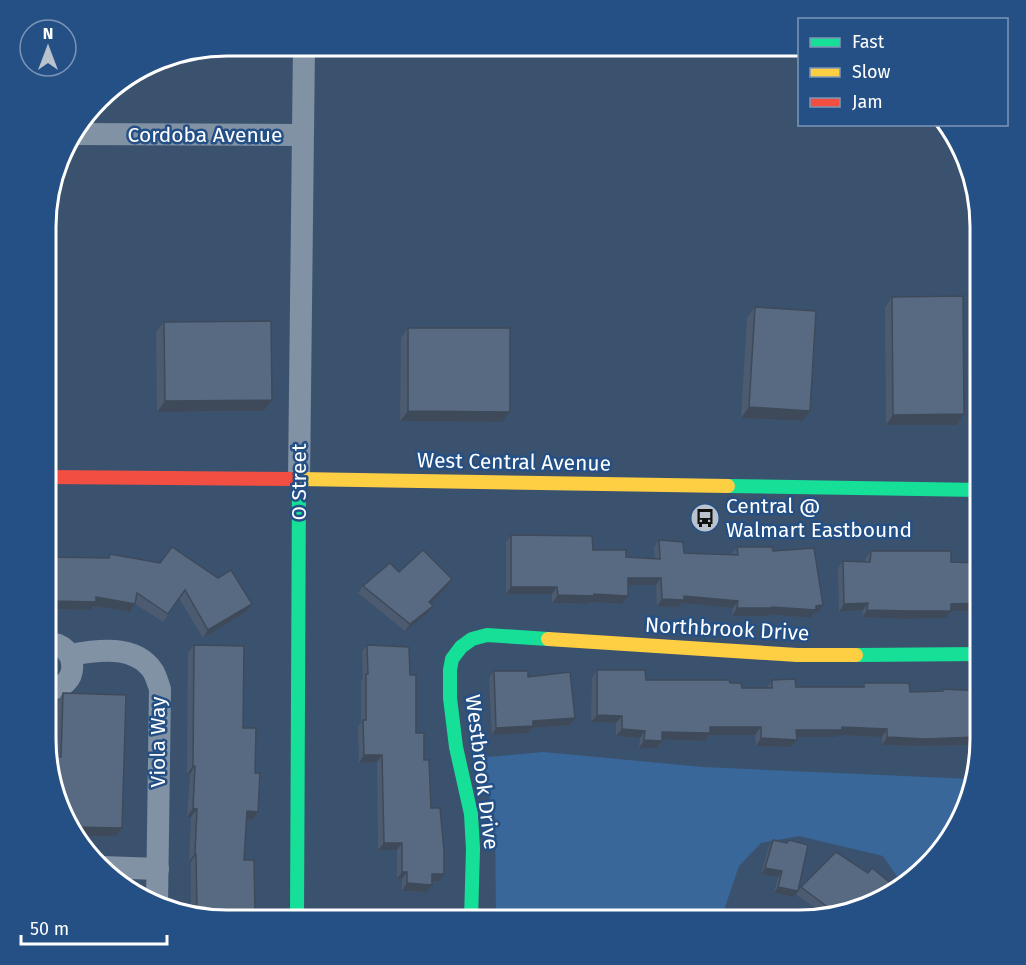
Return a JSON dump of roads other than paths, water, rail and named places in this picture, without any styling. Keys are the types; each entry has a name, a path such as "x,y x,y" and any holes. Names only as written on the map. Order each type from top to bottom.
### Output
{"street":[{"name":"O Street","path":"297,910 304,56"},
{"name":"Cordoba Avenue","path":"83,134 302,135"},
{"name":"West Central Avenue","path":"56,477 970,490"},
{"name":"Northbrook Drive","path":"472,639 487,635 797,655 970,654"},
{"name":"Westbrook Drive","path":"471,910 473,849 471,814 456,747 450,698 450,670 452,659 461,647 472,639"},
{"path":"56,645 65,649 72,662 69,678 56,688"},
{"name":"Viola Way","path":"69,655 121,651 139,658 153,671 160,689 157,895"},
{"path":"115,867 158,869"}],"place":[{"name":"Central @ Walmart Eastbound","path":"705,518"}]}
